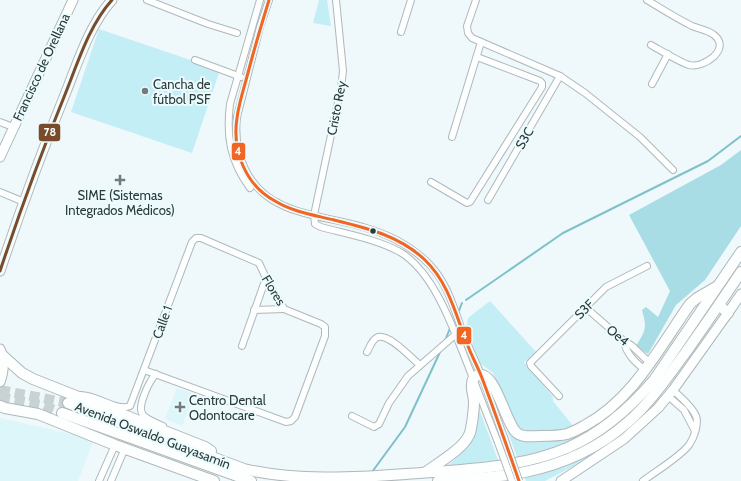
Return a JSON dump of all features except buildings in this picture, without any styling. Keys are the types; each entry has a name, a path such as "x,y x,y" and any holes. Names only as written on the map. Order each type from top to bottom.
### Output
{"main road":[{"name":"Avenida Oswaldo Guayasamín","path":"71,399 233,465 253,472 295,479 328,479 425,472 508,465 536,459 583,441 600,430 640,397 654,380 741,252"},
{"path":"438,481 499,476 525,472 570,458 591,448 628,422 645,405 660,387 741,272"},
{"path":"425,472 452,454 469,435 472,424 474,401 472,384 477,377 489,380 494,385 513,429 520,435 534,436 567,434 591,423 611,408 637,381 690,304 697,298 718,286"},
{"path":"719,305 728,313"},
{"path":"1,352 22,373 71,399 205,447 233,465"},
{"path":"2,408 38,414 120,447 214,481"},
{"name":"Avenida Oswaldo Guayasamín","path":"62,413 246,481"}],"street":[{"name":"Francisco de Orellana","path":"0,157 73,0"},
{"path":"0,271 53,123 87,42 112,0"},
{"path":"147,0 208,24 237,33"},
{"path":"250,188 235,164 229,133 230,104 260,0"},
{"path":"269,0 246,79 237,117 236,128 238,153 242,165 254,184 273,200 296,211 363,227 382,234 406,245 424,259 439,277 450,297 472,355 496,440 512,481"},
{"name":"Cristo Rey","path":"314,215 342,88 343,71 336,0"},
{"path":"401,32 411,0"},
{"path":"476,0 467,26 468,33 472,38 560,76 585,93 640,137 674,170"},
{"path":"647,0 692,26 714,35 719,41 720,46 718,52 708,61 697,65 689,65 651,45"},
{"path":"452,137 481,42"},
{"path":"652,84 668,54"},
{"path":"431,182 467,203 470,202 542,87 542,83 540,81 477,57"},
{"path":"195,60 246,79"},
{"name":"S3C","path":"488,200 560,76"},
{"path":"1,122 13,127"},
{"path":"0,192 24,202"},
{"path":"314,215 315,224 321,227 386,245 412,262 422,273 434,291 477,377 504,437 519,481"},
{"name":"Flores","path":"156,374 286,422 291,421 295,417 325,336 325,327 321,324 284,309 259,263 201,238 196,238"},
{"name":"Calle 1","path":"71,399 89,396 124,408 130,406 192,242 196,238"},
{"name":"S3F","path":"559,396 530,364 608,286 647,266"},
{"path":"242,346 266,278"},
{"path":"561,481 624,440 654,412 671,393 741,294"},
{"name":"Oe4","path":"586,308 630,345 647,367"},
{"path":"254,310 284,309"},
{"path":"352,416 374,427 379,424 394,395 408,376 455,335"},
{"path":"367,352 375,339 378,337 383,337 395,343 420,365"},
{"path":"624,341 625,348 634,361 647,367"},
{"path":"0,382 4,370 1,352"},
{"path":"144,370 156,374 143,398 140,407 142,414 205,447"},
{"path":"643,481 684,451 690,444 695,430 697,423 695,415 671,393"},
{"path":"99,481 120,447"},
{"path":"111,481 120,447"}],"shaded area":[{"path":"319,0 327,0 331,26 313,23"},
{"name":"Cancha de fútbol PSF","path":"99,29 220,70 192,153 71,112"},
{"path":"741,150 741,226 705,280 676,305 648,354 636,346 645,329 645,321 642,310 646,307 658,317 670,291 629,215 721,165"},
{"path":"490,301 538,354 524,362 553,397 553,401 574,427 546,431 518,430 493,373 481,364 466,329 468,318"},
{"name":"Centro Dental Odontocare","path":"177,388 194,394 182,426 165,419"},
{"path":"478,406 498,460 447,466 463,452 471,440"},
{"path":"0,418 94,439 78,481 0,481"},
{"path":"629,426 629,431 583,461 545,481 526,481 525,478 572,463 604,444"},
{"path":"506,427 515,438 532,442 580,436 549,448 517,457"}],"waterway":[{"path":"466,300 563,233 708,161 741,136"},
{"path":"458,313 462,303"},
{"path":"445,341 450,328"},
{"path":"372,472 405,427 441,350"}],"tunnel":[{"path":"0,390 68,403"},
{"path":"0,397 42,405 62,413"}],"transit line":[{"name":"78","path":"0,271 48,136 80,56 97,20 112,0"},
{"name":"4","path":"269,0 238,112 236,130 237,142 239,154 248,176 265,194 282,205 304,213 359,226 394,239 415,252 433,269 451,300 487,391 519,481"}],"place":[{"name":"Cancha de fútbol PSF","path":"145,91"},
{"name":"SIME (Sistemas Integrados Médicos)","path":"120,180"},
{"name":"Centro Dental Odontocare","path":"180,407"}]}
